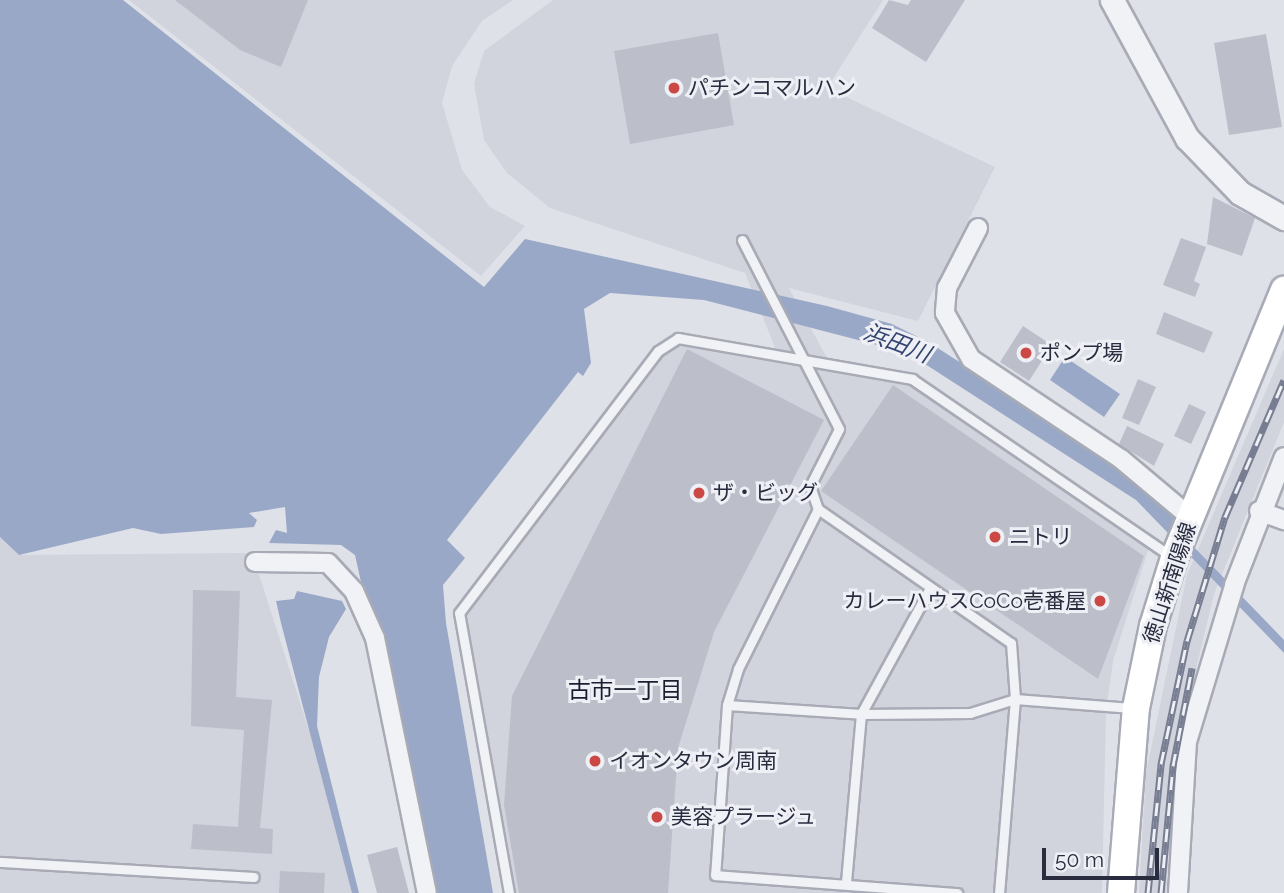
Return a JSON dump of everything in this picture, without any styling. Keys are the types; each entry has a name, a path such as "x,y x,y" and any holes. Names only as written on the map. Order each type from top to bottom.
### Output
{"main road":[{"name":"徳山新南陽線","path":"1121,893 1136,708 1182,537 1284,290"}],"street":[{"path":"1112,0 1187,138 1240,193 1284,218"},
{"path":"978,228 947,288 945,313 971,359 1121,459 1182,537"},
{"path":"1178,893 1187,742 1232,588 1259,511 1284,457"},
{"path":"1259,511 1284,520"},
{"path":"255,562 328,563 354,591 375,638 427,893"}],"lane":[{"path":"742,240 799,357 839,429 810,486 818,509 1011,643 1015,699 999,893"},
{"path":"509,893 459,613 658,351 678,338 696,338 912,379 1182,537"},
{"path":"818,509 727,705 715,875 846,882 957,893"},
{"path":"846,882 862,714 930,588"},
{"path":"727,705 862,714 970,713 1015,699 1136,708"},
{"path":"0,862 254,877"}],"shaded area":[{"path":"129,0 513,0 482,21 452,66 442,103 462,170 490,207 525,226 481,276"},
{"path":"553,0 883,0 827,88 995,167 918,321 789,288 828,360 912,379 1150,544 1113,661 1106,710 1102,893 509,893 459,613 658,351 678,338 778,355 745,273 550,208 507,173 484,140 474,84 484,51"},
{"path":"1284,349 1284,422 1214,594 1196,669 1174,787 1166,893 1139,893 1146,773 1187,575"},
{"path":"0,537 19,555 245,553 255,562 323,774 352,893 0,893"}],"water":[{"name":"浜田川","path":"0,0 123,0 484,287 525,239 827,306 892,324 930,343 1117,464 1173,514 1192,545 1284,640 1284,653 1136,500 908,353 704,300 610,293 584,309 591,363 583,376 578,372 447,540 465,558 443,585 446,623 493,893 430,893 355,555 341,545 269,543 276,530 287,533 285,507 249,513 257,520 254,527 161,534 133,528 19,555 0,537"},
{"path":"1065,357 1120,394 1104,417 1050,380"},
{"path":"297,591 342,601 346,609 329,637 319,677 317,726 359,893 352,893 276,601 294,599"}],"building":[{"path":"175,0 308,0 281,67 240,50"},
{"path":"889,0 908,5 911,0 965,0 926,62 872,28"},
{"name":"パチンコマルハン","path":"718,33 734,125 630,144 614,51"},
{"path":"1266,34 1282,127 1229,135 1214,43"},
{"path":"1213,197 1255,218 1242,256 1207,244"},
{"path":"1181,238 1206,247 1194,281 1200,284 1195,297 1163,285"},
{"path":"1164,312 1213,332 1204,353 1156,334"},
{"name":"ポンプ場","path":"1023,326 1052,345 1029,381 1000,362"},
{"path":"687,349 824,420 714,632 678,748 668,893 519,893 504,805 512,696"},
{"path":"1138,379 1156,387 1139,425 1122,418"},
{"path":"893,385 1144,556 1098,679 821,491"},
{"path":"1189,404 1206,412 1191,444 1174,436"},
{"path":"1127,426 1164,444 1154,466 1119,444"},
{"path":"193,590 240,591 236,697 272,700 260,828 273,829 272,854 191,849 193,824 238,827 244,730 191,726"},
{"path":"397,847 409,893 377,893 367,855"},
{"path":"280,871 325,873 324,893 279,893"}],"railway":[{"path":"1148,893 1161,764 1187,641 1225,517 1284,380"},
{"path":"1161,893 1173,766 1192,668"}],"place":[{"name":"パチンコマルハン","path":"674,88"},
{"name":"ポンプ場","path":"1026,353"},
{"name":"ザ・ビッグ","path":"699,493"},
{"name":"ニトリ","path":"995,537"},
{"name":"カレーハウスCoCo壱番屋","path":"1100,601"},
{"name":"イオンタウン周南","path":"595,761"},
{"name":"美容プラージュ","path":"657,817"}],"district":[{"name":"古市一丁目","path":"625,690"}]}
